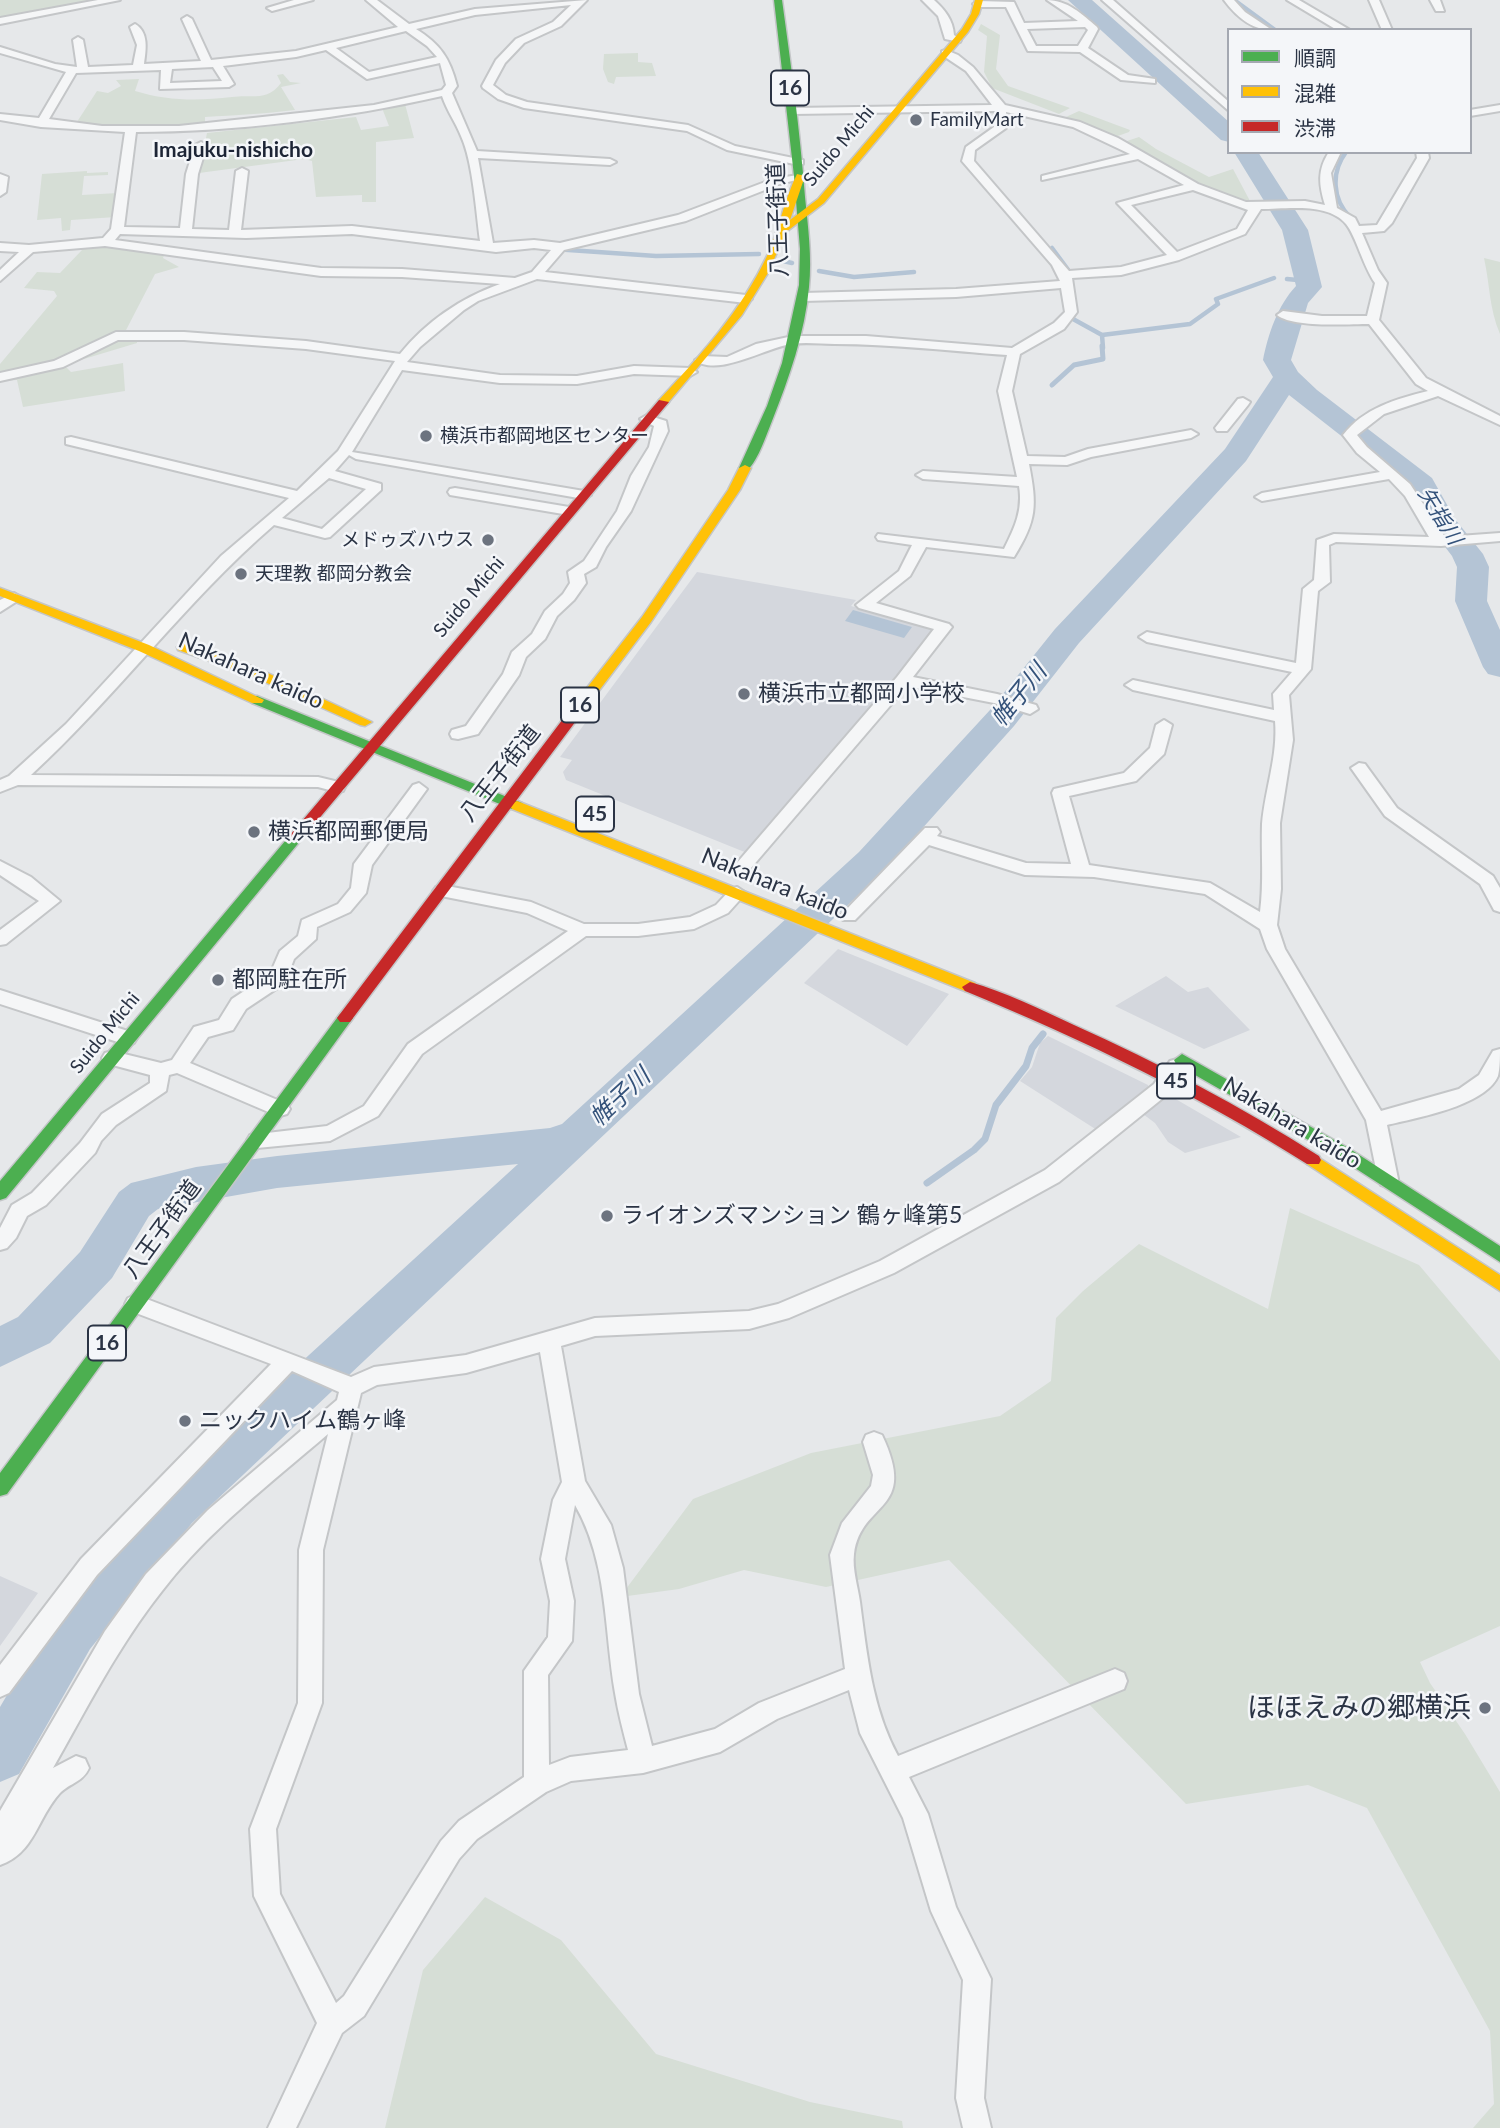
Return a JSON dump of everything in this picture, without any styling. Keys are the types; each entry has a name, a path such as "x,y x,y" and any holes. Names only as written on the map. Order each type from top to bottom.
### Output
{"main road":[{"name":"八王子街道","path":"0,1488 442,891 471,846 647,619 734,490 766,425 793,340 803,297 806,265 793,111 778,0"},
{"name":"Suido Michi","path":"0,1193 337,787 373,748 392,733 647,419 702,360 746,299 772,255 781,231 821,201 956,41 978,6"},
{"path":"781,231 799,169"},
{"name":"Nakahara kaido","path":"0,576 149,643 231,689 373,748 1035,1013 1240,1091 1388,1179 1500,1255"},
{"name":"Nakahara kaido","path":"5,599 252,671 392,733"},
{"name":"Nakahara kaido","path":"1173,1064 1291,1146 1500,1283"}],"street":[{"path":"0,21 114,0"},
{"path":"272,8 308,0"},
{"path":"372,0 438,50 465,87 505,101 549,110 644,119 690,128 729,147 799,169"},
{"path":"465,0 475,12"},
{"path":"1052,0 1064,9 1073,11 1093,29 1082,49"},
{"path":"1107,0 1227,106"},
{"path":"1229,0 1241,14 1264,28"},
{"path":"1292,0 1341,28"},
{"path":"1374,0 1386,28"},
{"path":"0,50 54,67 77,70 211,63 266,58 475,12 582,1"},
{"path":"0,117 41,124 131,130 179,129 344,112 465,87 500,62 520,41 557,24 582,1"},
{"path":"702,360 729,361 761,347 793,340 866,340 1014,352 1059,326 1071,312 1065,280 1057,262 968,161 970,149 1000,128 1001,108 981,86 973,72 955,56 956,41 949,37 950,29 940,11 929,1"},
{"path":"978,6 1010,4 1032,49 1082,49 1125,78 1151,81"},
{"path":"167,66 164,87 229,84 211,63 187,19"},
{"path":"1022,26 1087,24"},
{"path":"135,27 142,46 138,68"},
{"path":"41,124 77,70 78,40"},
{"path":"326,45 368,76 443,59"},
{"path":"465,87 455,118 467,136 472,154 487,245"},
{"path":"793,111 1001,108 1076,124 1114,140 1194,186 1245,206 1305,205 1332,211 1350,221 1372,271 1381,283 1373,320 1409,369 1421,381 1439,392 1500,421"},
{"path":"1472,113 1500,108"},
{"path":"105,242 117,230 131,130"},
{"path":"1114,140 1128,136"},
{"path":"186,233 192,174 201,145"},
{"path":"472,154 610,162"},
{"path":"1332,211 1325,189 1325,164 1333,154"},
{"path":"1354,230 1380,228 1388,220 1423,158 1422,154"},
{"path":"1046,178 1140,155"},
{"path":"117,230 235,234 352,230 496,248 534,244 560,247 682,218 777,181 799,169"},
{"path":"235,234 242,172"},
{"path":"0,192 2,177"},
{"path":"1175,257 1123,203 1194,186"},
{"path":"803,297 956,293 1121,271 1175,257 1241,230 1259,207"},
{"path":"0,247 29,249 105,242 321,272 402,273 516,281"},
{"path":"536,275 560,247"},
{"path":"0,277 29,249"},
{"path":"7,784 72,728 226,559 326,473 344,453 401,361 415,344 459,307 516,281 536,275 746,299"},
{"path":"1283,315 1316,319 1373,320"},
{"path":"0,377 58,364 116,336 184,336 279,343 500,379 578,380 634,370 690,372"},
{"path":"883,537 1009,554 1024,524 1029,502 1005,391 1014,352"},
{"path":"1439,392 1379,410 1354,430 1359,450 1405,488 1441,542"},
{"path":"1222,428 1243,402"},
{"path":"458,734 472,730 491,701 510,680 517,667 518,655 539,636 550,614 569,597 578,583 576,572 591,564 595,551 629,502 635,482 662,432 661,424 647,419"},
{"path":"1021,460 1067,461 1088,453 1191,434"},
{"path":"71,441 300,496"},
{"path":"356,455 584,495"},
{"path":"272,520 325,534 376,487 326,473"},
{"path":"923,475 1024,482"},
{"path":"1262,497 1389,475"},
{"path":"455,492 569,512"},
{"path":"1388,1179 1376,1120 1276,949 1268,925 1272,888 1271,823 1285,740 1281,694 1303,669 1311,589 1322,582 1321,542 1334,538 1441,542 1500,537"},
{"path":"738,871 903,680 944,627 864,605 905,573 921,542"},
{"path":"1147,637 1303,669"},
{"path":"903,680 997,699 1027,708"},
{"path":"1133,685 1282,717"},
{"path":"1082,872 1060,793 1130,778 1158,750 1164,725"},
{"path":"1359,768 1391,812 1486,880 1500,906"},
{"path":"7,784 318,782 337,787"},
{"path":"0,1242 9,1232 19,1211 39,1199 88,1148 92,1138 112,1114 135,1104 159,1086 169,1068 201,1032 226,1025 239,1003 278,978 286,956 307,939 309,923 344,908 360,889 363,864 419,789"},
{"path":"849,916 928,835 1025,869 1082,872 1210,889 1268,925"},
{"path":"0,867 25,881 51,901 0,939"},
{"path":"442,891 531,908 582,930 638,930 694,923 722,909 737,893"},
{"path":"253,1145 330,1133 371,1111 415,1049 582,930"},
{"path":"0,997 127,1038"},
{"path":"1376,1120 1437,1104 1472,1091 1485,1082 1500,1056"},
{"path":"112,1058 169,1068 279,1109"},
{"path":"0,1836 114,1639 155,1582 216,1517 347,1393 374,1376 466,1364 595,1327 749,1320 793,1307 887,1267 1052,1176 1161,1089 1173,1064"},
{"path":"136,1304 298,1364 347,1393"},
{"path":"549,1340 574,1483 599,1525 611,1568 627,1694 643,1761"},
{"path":"0,1685 89,1567 298,1364"},
{"path":"332,2023 267,1896 263,1829 310,1703 311,1550 347,1393"},
{"path":"874,1442 884,1475 882,1490 850,1530 842,1555 858,1675 872,1733 915,1814 944,1911 977,1979 970,2098 977,2128"},
{"path":"537,1783 537,1671 560,1641 562,1601 553,1559 564,1500 574,1483"},
{"path":"282,2128 332,2023 354,2006 450,1850 468,1830 537,1783 570,1769 643,1761 720,1740 768,1712 858,1675"},
{"path":"891,1771 1115,1681"},
{"path":"0,1852 9,1849 51,1784 76,1768"}],"shaded area":[{"path":"0,0 107,0 0,20"},
{"path":"981,24 1000,35 996,69 1008,86 1070,108 1059,114 992,88 984,72 987,36 978,30"},
{"path":"638,53 638,62 652,63 656,76 616,77 614,84 608,82 603,69 604,54"},
{"path":"283,74 290,82 301,83 281,87 295,110 205,117 205,125 124,128 75,125 97,91 108,93 121,86 116,80 139,79 135,91 147,94 207,99 265,95 276,89 281,83 277,75"},
{"path":"405,104 414,138 376,142 376,202 362,202 362,195 316,197 312,161 304,159 199,173 207,133 356,117 361,130 389,126 382,108"},
{"path":"1079,111 1130,130 1115,137 1066,117"},
{"path":"1139,137 1209,177 1233,169 1250,201 1201,184 1124,142"},
{"path":"108,172 108,175 84,176 82,195 118,193 116,217 71,220 70,230 62,231 61,218 37,220 42,174"},
{"path":"105,244 165,253 163,258 179,267 155,274 124,334 137,335 137,343 64,365 71,372 123,363 125,391 23,407 17,380 0,381 0,364 57,296 54,291 24,288 37,272 60,273 82,250 77,246"},
{"path":"1484,258 1500,262 1500,334 1492,306"},
{"name":"横浜市立都岡小学校","path":"697,572 856,600 851,606 930,627 934,631 747,853 566,780 563,772 572,760 560,757"},
{"path":"838,949 949,994 907,1046 804,983"},
{"path":"1166,976 1188,992 1208,987 1250,1030 1204,1049 1115,1006"},
{"path":"1048,1036 1148,1085 1149,1092 1100,1132 1020,1081 1032,1067 1040,1043"},
{"path":"1167,1094 1241,1137 1185,1153 1168,1142 1155,1123 1143,1114"},
{"path":"1290,1208 1419,1265 1500,1361 1500,1626 1420,1662 1430,1683 1500,1792 1500,2128 1473,2128 1494,2104 1490,2031 1367,1808 1308,1785 1186,1804 949,1560 826,1587 744,1570 679,1589 620,1597 693,1499 811,1453 1000,1416 1051,1381 1056,1318 1083,1291 1139,1244 1268,1309"},
{"path":"0,1576 38,1593 0,1646"},
{"path":"485,1897 561,1940 656,2054 810,2102 902,2121 903,2128 385,2128 423,1970"}],"water":[{"path":"853,610 912,627 904,638 845,621"}],"waterway":[{"path":"1079,0 1227,133"},
{"path":"1234,0 1272,28"},
{"name":"帷子川","path":"1247,154 1295,230 1309,287 1296,301 1279,348 1277,360 1287,377"},
{"path":"1345,154 1338,168 1336,185 1340,202 1350,217"},
{"path":"1052,248 1069,271 1071,280"},
{"path":"554,249 656,256 759,254"},
{"path":"783,261 792,263"},
{"path":"819,271 854,277 914,272"},
{"path":"1102,335 1190,324 1218,304 1216,299 1274,278"},
{"path":"1287,279 1308,281"},
{"path":"1073,309 1073,319 1102,335"},
{"path":"1102,335 1103,348"},
{"path":"1052,385 1074,365 1103,359 1102,346"},
{"name":"帷子川","path":"577,1135 872,861 1002,718 1067,636 1236,455 1287,377"},
{"name":"矢指川","path":"1287,377 1307,396 1421,484 1441,522 1467,554 1473,567 1471,601 1500,667"},
{"path":"927,1183 974,1150 985,1139 996,1105 1026,1066 1032,1048 1043,1034"},
{"path":"0,1348 34,1330 96,1265 134,1204 146,1195 196,1184 277,1172 553,1144 577,1135"},
{"path":"0,1756 72,1632 175,1508 577,1135"}],"traffic: fast":[{"path":"745,468 764,427 787,363 799,319 805,273 799,176 778,0"},
{"path":"257,700 517,806"},
{"path":"0,1193 296,837"},
{"path":"0,1488 345,1018"},
{"path":"1182,1060 1344,1153 1500,1255"}],"traffic: slow":[{"path":"783,230 821,201 965,30 975,14 979,0"},
{"path":"663,402 709,351 752,293 773,253 800,176"},
{"path":"574,714 647,619 734,490 745,468"},
{"path":"0,592 144,648 257,700"},
{"path":"183,647 252,671 365,722"},
{"path":"517,806 970,987"},
{"path":"1313,1160 1500,1284"}],"traffic: jam":[{"path":"296,837 663,402"},
{"path":"345,1018 574,714"},
{"path":"970,987 1146,1065 1231,1110 1313,1160"}],"place":[{"name":"FamilyMart","path":"916,120"},
{"name":"横浜市都岡地区センター","path":"426,436"},
{"name":"メドゥズハウス","path":"488,540"},
{"name":"天理教 都岡分教会","path":"241,574"},
{"name":"横浜市立都岡小学校","path":"744,694"},
{"name":"横浜都岡郵便局","path":"254,832"},
{"name":"都岡駐在所","path":"218,980"},
{"name":"ライオンズマンション 鶴ヶ峰第5","path":"607,1216"},
{"name":"ニックハイム鶴ヶ峰","path":"185,1421"},
{"name":"ほほえみの郷横浜","path":"1485,1708"}],"district":[{"name":"Imajuku-nishicho","path":"233,150"}]}
